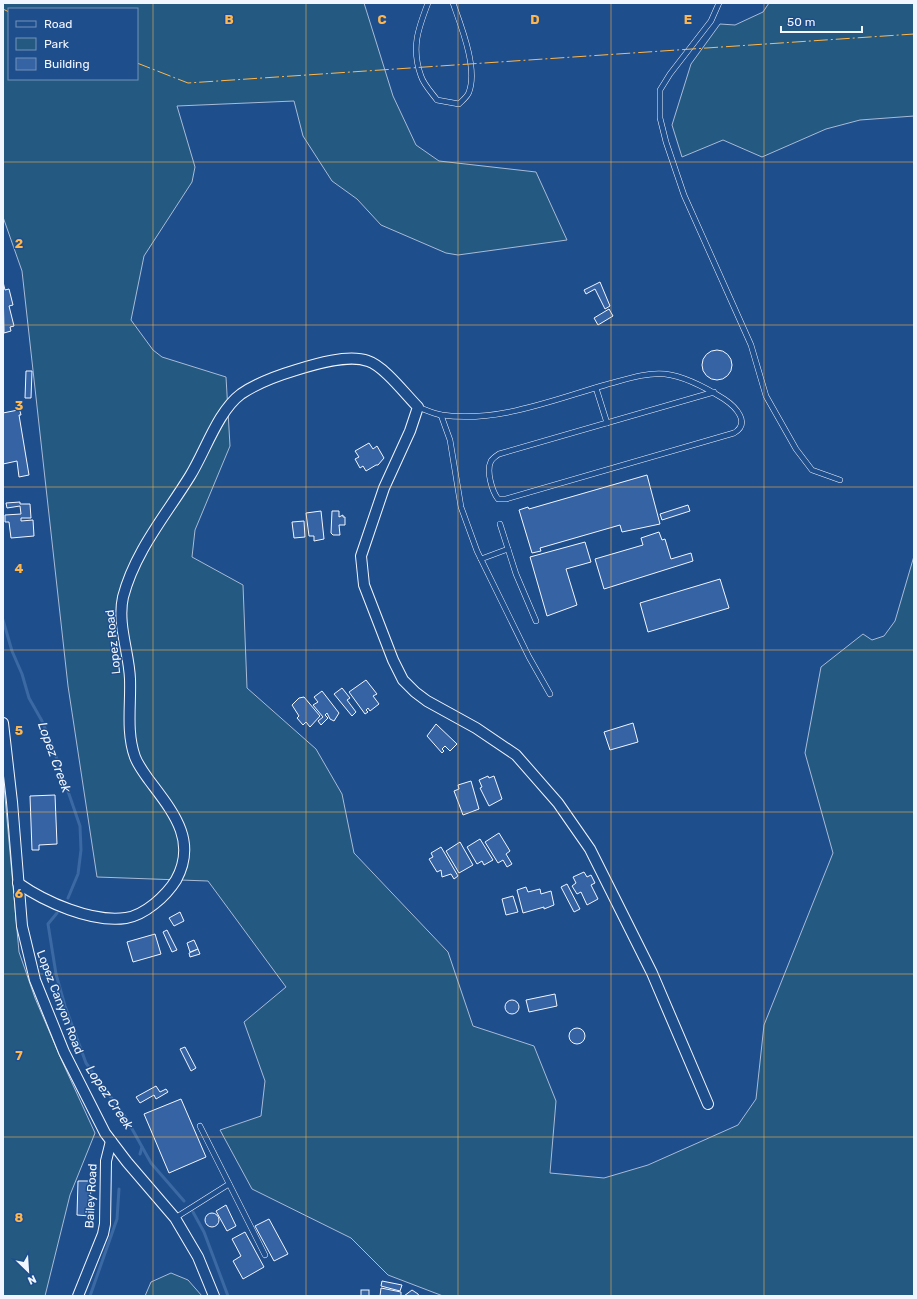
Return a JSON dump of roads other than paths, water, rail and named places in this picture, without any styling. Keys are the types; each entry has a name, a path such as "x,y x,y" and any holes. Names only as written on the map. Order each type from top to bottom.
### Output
{"street":[{"name":"Lopez Road","path":"18,883 46,900 89,915 110,919 127,918 140,913 165,894 176,879 183,854 184,843 181,829 173,812 135,760 132,748 130,735 130,678 122,622 123,598 133,570 149,537 189,478 224,414 240,395 271,377 321,363 356,359 369,361 380,368 418,407"},
{"path":"418,407 410,431 384,488 362,556 364,585 393,660 403,680 415,692 476,728 516,755 558,804 590,849 652,974 708,1104"},
{"name":"Lopez Canyon Road","path":"3,723 12,802 22,926 35,980 64,1052 111,1141 175,1218 198,1256 214,1296"},
{"name":"Bailey Road","path":"78,1296 82,1282 103,1234 105,1224 106,1161 111,1141"}],"lane":[{"path":"428,3 417,29 415,49 421,77 437,100 459,104 469,93 472,74 464,34 453,3"},
{"path":"719,3 711,21 670,74 660,90 659,107 663,130 684,195 751,346 766,396 796,449 812,470 840,480"},
{"path":"418,407 441,415 470,416 494,414 517,410 635,377 665,374 691,382 714,392 738,411 742,418 740,429 734,433 498,499 494,493 490,466 492,460 499,454 714,392"},
{"path":"596,388 607,423"},
{"path":"441,415 450,440 461,508 480,559 529,657 550,694"},
{"path":"500,524 536,621"},
{"path":"480,559 508,549"},
{"path":"200,1126 266,1255"},
{"path":"175,1218 229,1184"}],"waterway":[{"name":"Lopez Creek","path":"3,620 12,651 22,674 29,698 42,721 52,745 80,826 81,850 78,874 68,898"},
{"name":"Lopez Creek","path":"57,913 48,924 56,974 65,1006 86,1063 126,1118 151,1163 184,1201"},
{"name":"Lopez Creek","path":"140,1154 142,1147"},
{"path":"90,1296 117,1219 119,1189"},
{"name":"Lopez Creek","path":"193,1212 204,1232 228,1296"}]}
